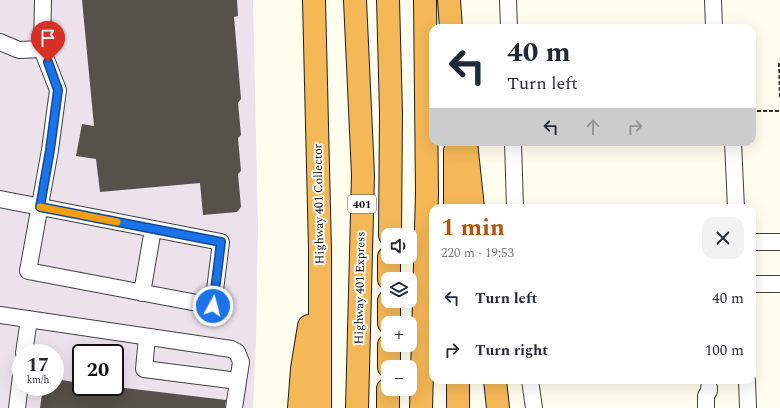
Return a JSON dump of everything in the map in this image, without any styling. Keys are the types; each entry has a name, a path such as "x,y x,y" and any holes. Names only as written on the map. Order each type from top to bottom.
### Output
{"highway":[{"name":"Highway 401 Collector","path":"314,0 320,250 320,408"},
{"name":"Highway 401 Express","path":"355,0 363,175 357,408"},
{"name":"401","path":"388,0 391,113 390,228"},
{"path":"421,408 427,193 425,0"},
{"path":"449,0 451,24"},
{"path":"454,146 455,204"},
{"path":"466,146 473,204"},
{"path":"299,408 302,369 320,250"},
{"path":"458,384 458,408"},
{"path":"495,384 498,408"},
{"path":"388,396 388,408"}],"lane":[{"path":"0,200 40,207 221,242 213,306 28,272 40,207 50,150 58,90 42,48 43,0"},
{"path":"508,0 509,24"},
{"path":"713,0 714,24"},
{"path":"0,42 19,50 42,48"},
{"path":"513,146 515,204"},
{"path":"734,146 736,204"},
{"path":"142,293 153,229"},
{"path":"756,242 780,242"},
{"path":"756,284 780,284"},
{"path":"0,315 231,349 237,352 241,362 234,408"},
{"path":"25,344 29,319"},
{"path":"147,337 144,369 238,381"},
{"path":"531,384 534,408"},
{"path":"747,384 748,408"},
{"path":"706,408 706,396 709,389 714,395 714,408"},
{"path":"17,408 18,396"}],"path":[{"path":"779,63 780,99"},
{"path":"756,111 780,111"}],"shaded area":[{"path":"0,0 253,0 258,226 253,408 0,408"}],"building":[{"path":"82,0 237,0 238,16 234,17 241,99 238,103 241,135 238,138 241,171 238,174 241,207 237,212 203,215 200,183 100,192 96,159 76,156 82,124 94,126"},
{"path":"64,380 72,382 72,396 124,396 124,388 226,400 225,408 40,408 42,396 64,396"}],"slow traffic":[{"path":"40,207 117,222"}],"route":[{"path":"48,62 58,90 50,150 40,207 221,242 213,306"}]}
